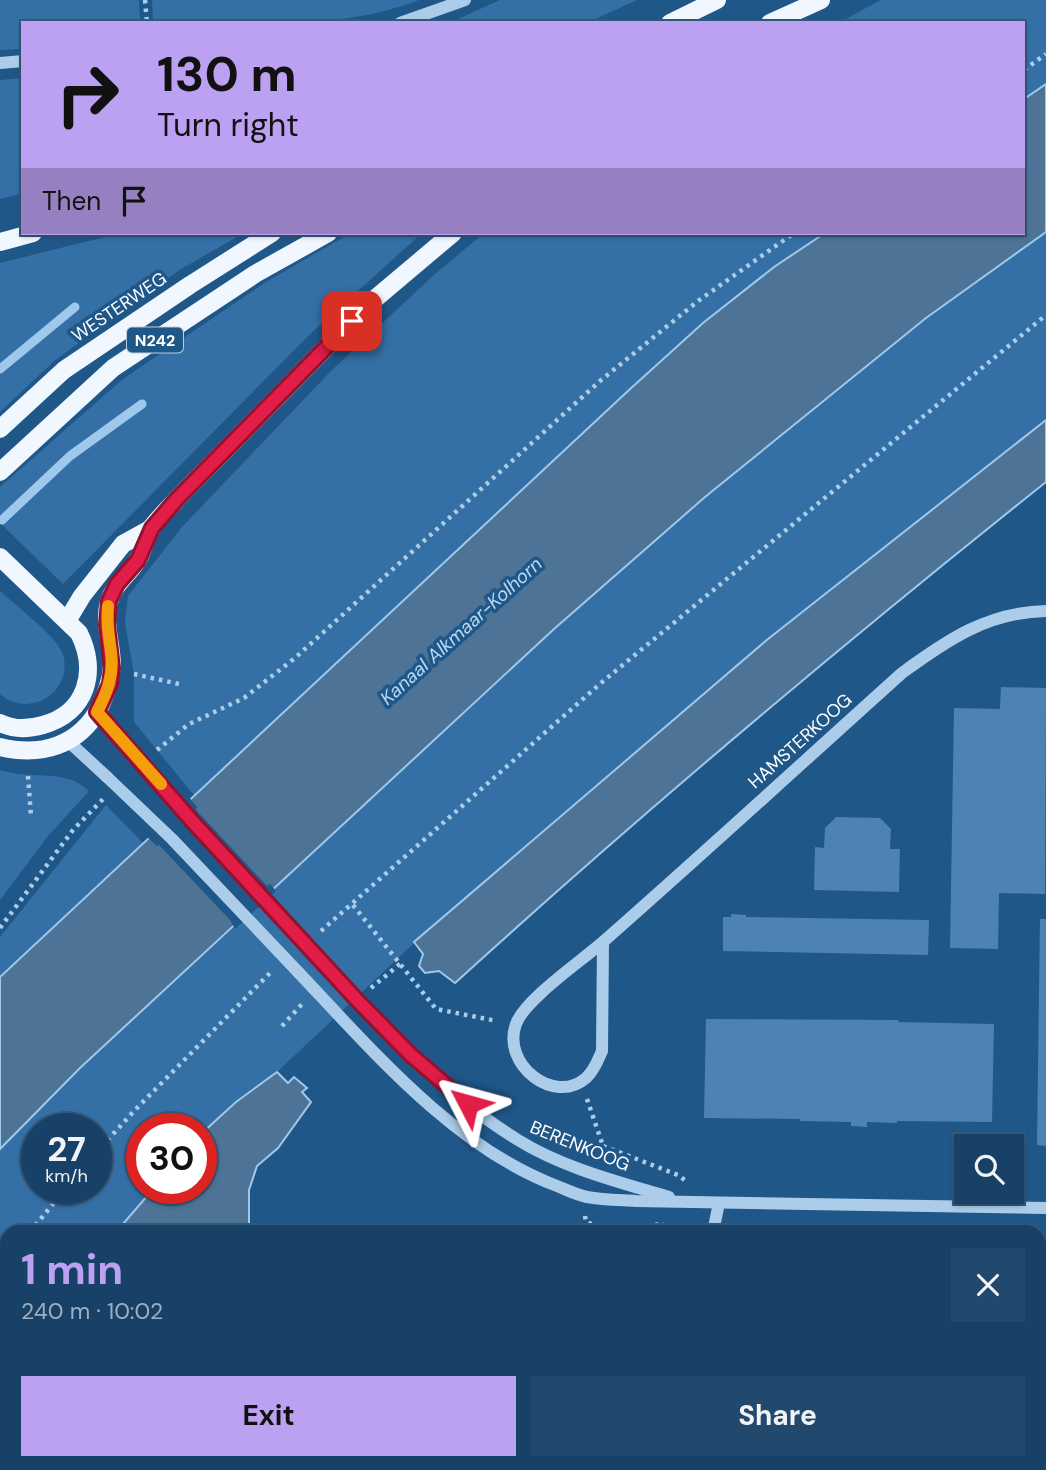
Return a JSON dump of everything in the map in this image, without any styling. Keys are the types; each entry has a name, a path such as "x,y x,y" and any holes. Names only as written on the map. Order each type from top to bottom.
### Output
{"main road":[{"path":"674,21 717,0"},
{"path":"774,21 821,0"},
{"path":"780,21 796,11"},
{"path":"0,242 26,235"},
{"name":"WESTERWEG","path":"0,429 64,370 269,235"},
{"name":"N242","path":"0,472 113,368 255,274 324,235"},
{"path":"0,747 35,752 69,742 80,733 97,712 110,684 112,668 107,625 109,601 117,584 138,560 152,528 176,500 370,303 451,235"},
{"path":"67,621 90,585 123,544 152,528"},
{"path":"0,557 79,633 87,649 88,678 83,694 73,708 52,723 33,728 18,728 0,723"},
{"path":"83,694 97,712"}],"street":[{"path":"406,21 466,0"},
{"path":"0,63 21,61"},
{"name":"HAMSTERKOOG","path":"515,1025 525,1008 603,943 902,673 968,629 1002,616 1046,611"},
{"name":"BERENKOOG","path":"97,712 192,821 357,1000 432,1074 518,1140 569,1164 683,1200"},
{"name":"BERENKOOG","path":"69,742 172,839 418,1095 467,1134 536,1178 586,1197 636,1201 1046,1208"},
{"path":"515,1025 513,1045 519,1064 532,1077 566,1087 589,1076 602,1051 603,943"},
{"path":"714,1225 719,1203"}],"path":[{"path":"145,0 147,21"},
{"path":"1025,69 1046,54"},
{"path":"153,754 188,724 244,698 285,666 600,381 698,301 791,235"},
{"path":"313,938 601,683 1046,315"},
{"path":"134,674 179,684"},
{"path":"28,776 32,816"},
{"path":"0,928 73,830 111,791"},
{"path":"353,905 436,1009 515,1025"},
{"path":"357,1000 400,964"},
{"path":"112,1135 273,971"},
{"path":"282,1026 315,989"},
{"path":"581,1082 603,1146"},
{"path":"36,1225 53,1204"}],"shaded area":[{"path":"0,0 139,0 140,21 21,21 21,49 0,50"},
{"path":"152,0 419,0 355,17 321,21 153,21"},
{"path":"500,0 637,0 591,21 453,21"},
{"path":"881,0 1046,0 1046,84 1025,98 1025,21 842,21"},
{"path":"21,78 21,194 0,199 0,80"},
{"path":"1046,232 1046,420 768,639 428,930 277,1072 217,1119 217,1113 126,1113 126,1204 140,1204 122,1225 0,1225 0,1149 21,1128 21,1204 112,1204 112,1113 36,1113 80,1068 554,629 705,497 926,318"},
{"path":"113,235 240,235 181,269 54,361 0,412 0,263"},
{"path":"348,235 420,235 308,336 63,584 0,523 0,487 123,379 266,282"},
{"path":"482,235 822,235 774,267 703,323 194,795 134,722 134,674 125,623 128,596 182,527 331,371 435,274"},
{"path":"0,591 43,629 62,652 65,665 63,678 48,697 37,702 25,704 0,694"},
{"path":"0,770 69,779 89,791 48,836 0,900"},
{"path":"106,805 143,843 0,977 0,937"}],"water":[{"name":"Kanaal Alkmaar-Kolhorn","path":"1046,84 1046,232 926,318 705,497 554,629 80,1068 36,1113 21,1113 21,1128 0,1149 0,977 703,323 774,267 822,235 1025,235 1025,98"},
{"path":"1046,420 1046,482 746,728 455,983 439,971 425,973 419,966 423,954 414,942 768,639"},
{"path":"277,1072 288,1083 294,1077 307,1088 302,1092 311,1102 278,1148 257,1166 249,1190 249,1225 122,1225 140,1204 217,1204 217,1119"}],"pier":[{"path":"188,796 197,807 196,810 267,886 270,884 276,891 235,929 230,920 159,845 146,836"}],"building":[{"path":"1001,687 1046,688 1045,894 999,893 998,949 950,948 954,708 1000,709"},
{"path":"836,817 880,818 891,829 890,849 900,849 899,892 814,890 815,847 824,848 825,828"},
{"path":"731,914 746,917 929,920 928,955 723,951 723,917 731,917"},
{"path":"1040,919 1046,919 1046,1146 1037,1145"},
{"path":"706,1019 899,1020 898,1022 994,1024 992,1122 867,1122 867,1127 851,1126 851,1122 800,1119 704,1118"}],"waterway":[{"path":"0,369 75,307"},
{"path":"2,520 70,456 142,404"}],"slow traffic":[{"path":"108,606 107,625 112,668 110,684 97,712 161,784"}],"route":[{"path":"352,321 176,500 152,528 138,560 117,584 109,601 107,625 112,668 110,684 97,712 192,821 357,1000 411,1055 468,1104"}]}
